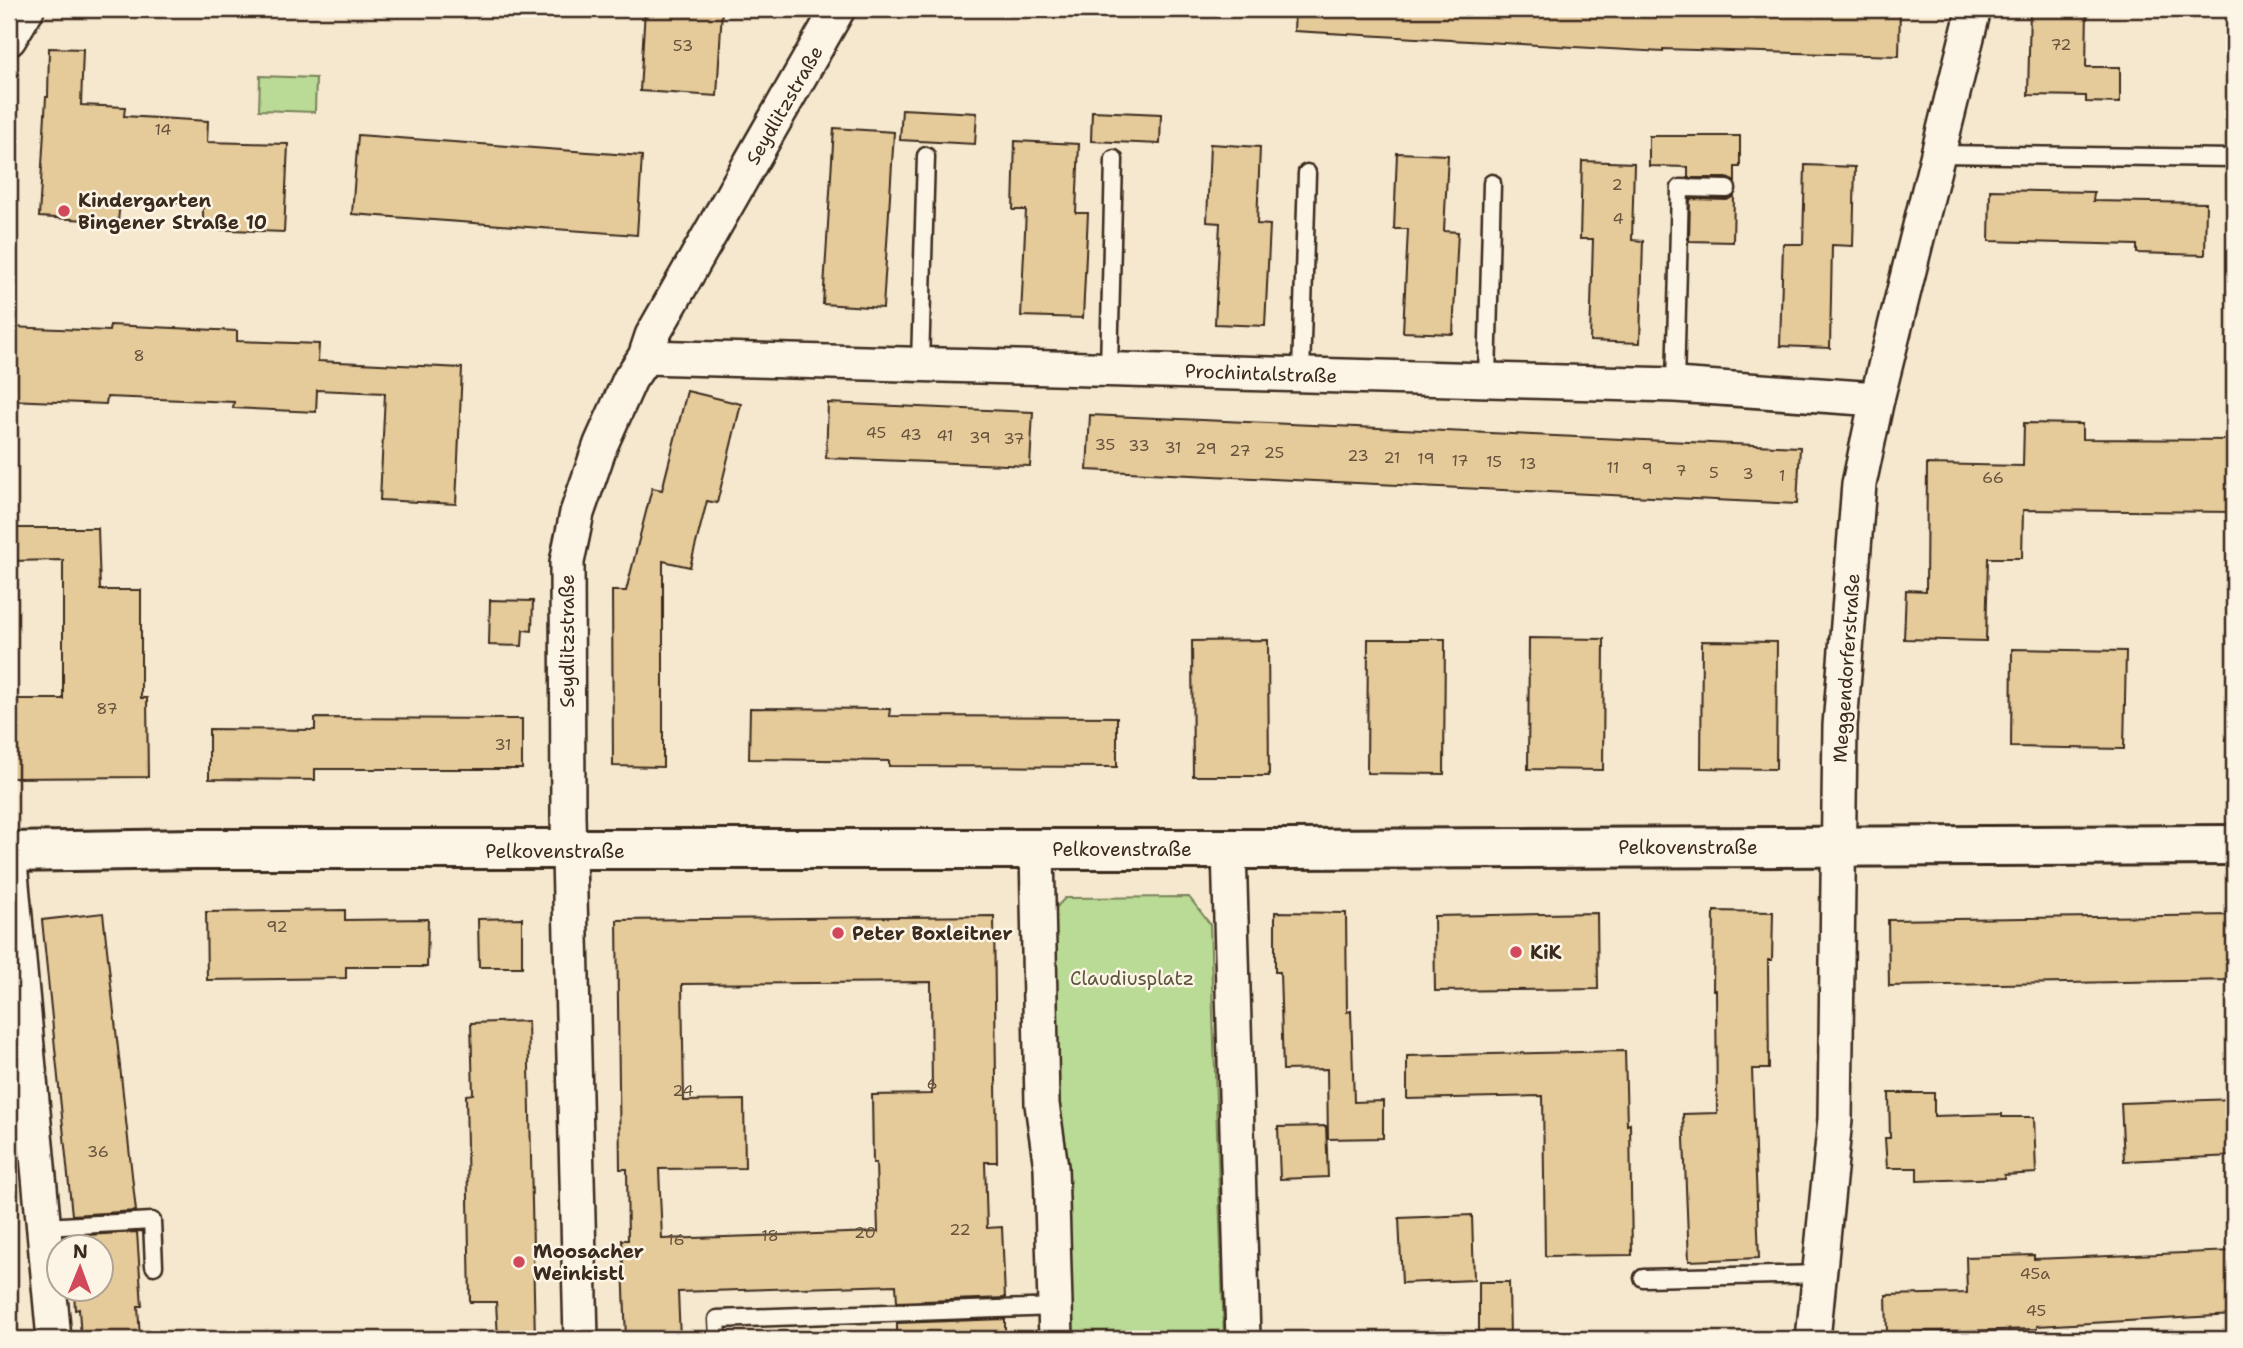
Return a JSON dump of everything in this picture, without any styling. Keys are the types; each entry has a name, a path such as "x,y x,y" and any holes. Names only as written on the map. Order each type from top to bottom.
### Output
{"street":[{"path":"9,39 27,9"},
{"name":"Seydlitzstraße","path":"581,1339 569,851 567,562 577,513 601,444 630,379 838,9"},
{"name":"Meggendorferstraße","path":"1813,1339 1835,1119 1840,726 1859,484 1877,399 1940,155 1974,9"},
{"name":"Prochintalstraße","path":"645,356 1675,384 1877,399"},
{"name":"Pelkovenstraße","path":"9,852 168,849 569,851 2234,845"},
{"path":"1037,849 1042,1104 1051,1167 1055,1323"},
{"path":"1229,849 1243,1339"},
{"path":"9,852 21,1086 44,1227 54,1339"}],"lane":[{"path":"1940,155 2234,158"},
{"path":"920,364 926,156"},
{"path":"1108,369 1114,159"},
{"path":"1301,374 1307,173"},
{"path":"1487,380 1492,183"},
{"path":"1675,384 1680,188 1727,189"},
{"path":"44,1227 152,1221 154,1266"},
{"path":"1643,1278 1821,1274"},
{"path":"718,1339 717,1318 1055,1323"}],"green space":[{"path":"260,76 316,78 315,112 259,110"},
{"name":"Claudiusplatz","path":"1189,897 1210,924 1224,1339 1068,1339 1051,913 1065,898"}],"building":[{"path":"645,9 722,9 717,96 640,91"},
{"path":"1295,9 1581,9 1681,14 1681,9 1900,9 1899,56 1663,49 1663,52 1294,31"},
{"path":"2030,9 2087,9 2086,67 2120,67 2120,103 2086,102 2086,96 2028,95"},
{"path":"49,48 83,49 81,105 125,107 124,116 208,121 207,142 288,144 284,232 203,229 203,204 120,201 118,222 39,217"},
{"path":"902,109 977,113 975,144 900,140"},
{"path":"1092,111 1161,114 1160,144 1091,141"},
{"path":"834,128 894,132 883,308 823,304"},
{"path":"358,135 642,156 637,235 352,214"},
{"path":"1649,136 1740,136 1740,167 1735,167 1735,182 1727,178 1688,178 1688,167 1649,166"},
{"path":"1015,141 1079,144 1076,213 1088,213 1083,318 1021,316 1026,210 1013,210"},
{"path":"1210,144 1260,147 1257,224 1270,225 1265,326 1215,324 1220,223 1207,222"},
{"path":"1397,153 1448,155 1444,231 1458,232 1453,334 1403,332 1408,229 1394,229"},
{"path":"1582,161 1634,163 1632,240 1643,241 1640,343 1590,341 1593,239 1580,239"},
{"path":"1805,165 1855,167 1853,246 1832,245 1830,348 1780,346 1783,244 1803,244"},
{"path":"1990,190 2094,192 2093,201 2206,203 2205,255 2137,253 2137,245 1989,241"},
{"path":"1734,196 1733,242 1689,241 1690,199 1727,200"},
{"path":"110,325 237,331 237,341 319,344 318,361 462,368 456,504 380,500 385,393 317,390 316,412 233,408 234,402 107,397 106,404 9,400 9,327 109,331"},
{"path":"687,391 741,404 717,503 707,501 690,567 663,561 663,767 613,766 612,591 626,591 652,488 662,490"},
{"path":"828,403 1033,412 1030,466 826,458"},
{"path":"1090,415 1800,447 1797,504 1087,470"},
{"path":"2024,423 2082,424 2082,439 2234,440 2234,512 2023,510 2022,558 1988,558 1986,641 1904,639 1906,590 1926,591 1927,464 2023,466"},
{"path":"9,528 98,528 100,590 141,590 141,698 147,698 148,777 9,778 9,699 63,699 63,560 9,561"},
{"path":"490,600 533,601 532,631 523,630 522,646 489,645"},
{"path":"1529,638 1604,639 1603,770 1528,769"},
{"path":"1368,639 1445,639 1444,774 1367,773"},
{"path":"1268,640 1269,776 1193,776 1192,641"},
{"path":"1702,641 1777,642 1776,769 1701,768"},
{"path":"2012,649 2126,651 2124,749 2011,747"},
{"path":"750,708 890,709 889,716 1117,717 1117,767 889,766 889,761 749,759"},
{"path":"315,718 522,719 522,769 315,769 315,780 209,779 209,729 315,730"},
{"path":"345,910 345,920 428,919 427,967 346,967 346,978 207,980 206,912"},
{"path":"1714,911 1773,912 1772,960 1768,960 1769,1069 1752,1069 1759,1258 1689,1261 1683,1114 1717,1113 1716,990 1713,990"},
{"path":"1275,912 1346,913 1347,1012 1351,1011 1354,1102 1383,1101 1383,1138 1328,1139 1327,1069 1283,1070 1280,972 1275,972"},
{"path":"103,913 136,1211 72,1215 42,920"},
{"name":"KiK","path":"1597,913 1598,989 1435,991 1434,916"},
{"path":"2234,915 2234,980 1889,986 1888,920"},
{"path":"994,916 997,1162 985,1162 987,1228 1002,1227 1005,1298 897,1302 896,1285 678,1292 680,1339 626,1339 622,1240 628,1240 627,1169 620,1169 617,920","holes":["931,982 932,1094 872,1095 878,1232 662,1239 659,1169 745,1168 744,1100 684,1101 682,984"]},
{"path":"522,918 522,967 479,967 478,919"},
{"path":"528,1021 535,1339 498,1339 496,1302 470,1302 466,1095 473,1094 471,1023"},
{"path":"1625,1051 1627,1125 1630,1124 1632,1255 1545,1256 1543,1096 1407,1099 1407,1056"},
{"path":"1889,1093 1934,1093 1934,1116 2002,1114 2002,1117 2034,1117 2036,1173 2004,1175 2004,1178 1917,1181 1917,1168 1887,1168 1885,1138 1890,1138"},
{"path":"2234,1099 2234,1156 2124,1161 2121,1103"},
{"path":"1326,1126 1328,1177 1280,1179 1278,1127"},
{"path":"1472,1215 1474,1280 1402,1283 1399,1218"},
{"path":"137,1232 142,1306 138,1306 140,1339 81,1339 79,1309 75,1310 75,1302 116,1302 116,1233"},
{"path":"2234,1251 2234,1315 2037,1326 2037,1329 1887,1333 1886,1295 1967,1293 1966,1257 2034,1255 2034,1259"},
{"path":"1479,1282 1509,1282 1510,1339 1479,1339"},
{"path":"1005,1319 1005,1339 897,1339 897,1323"}],"place":[{"name":"Kindergarten Bingener Straße 10","path":"64,211"},
{"name":"Peter Boxleitner","path":"838,933"},
{"name":"KiK","path":"1516,952"},
{"name":"Moosacher Weinkistl","path":"519,1262"}]}
